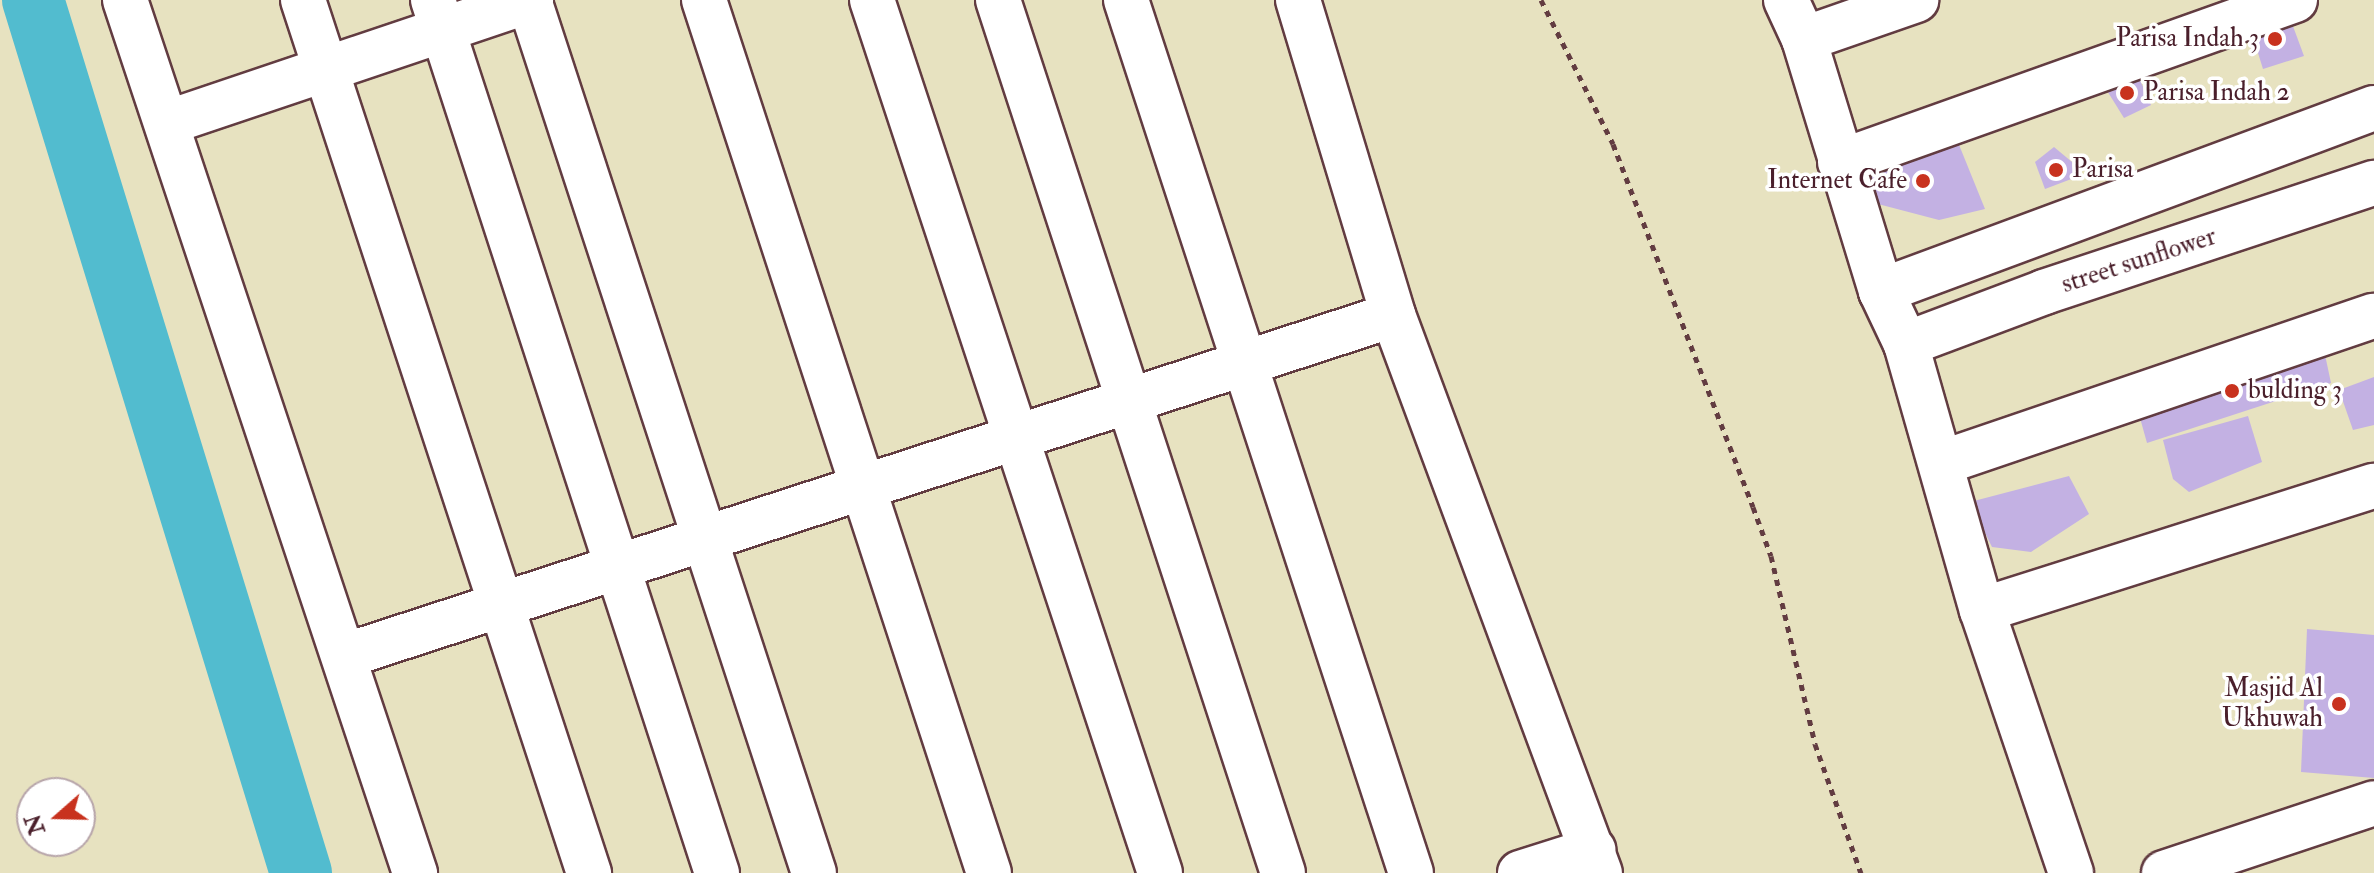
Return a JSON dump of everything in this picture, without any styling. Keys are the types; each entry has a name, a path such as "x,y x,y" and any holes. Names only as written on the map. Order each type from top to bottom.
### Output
{"street":[{"path":"125,0 169,122 415,873"},
{"path":"303,0 589,873"},
{"path":"169,122 325,68 438,15 529,0 814,873"},
{"path":"704,0 989,873"},
{"path":"872,0 1160,873"},
{"path":"998,0 1283,873"},
{"path":"1126,0 1411,873"},
{"path":"1298,0 1393,315 1596,862 1520,873"},
{"path":"1786,0 1804,39 1881,291 1906,344 1944,462 1982,610 2071,873"},
{"path":"1804,39 1916,0"},
{"path":"1840,162 2295,0"},
{"path":"438,15 717,873"},
{"path":"1881,291 2374,108"},
{"name":"street sunflower","path":"1906,344 2044,292 2374,183"},
{"path":"344,656 863,486 1017,439 1244,360 1393,315"},
{"path":"1944,462 2374,316"},
{"path":"1982,610 2374,486"},
{"path":"2164,873 2374,803"}],"path":[{"path":"1541,0 1613,144 1758,519 1815,744 1861,873"}],"building":[{"name":"Parisa Indah 3","path":"2287,10 2304,56 2263,69 2248,21"},
{"name":"Parisa Indah 2","path":"2133,64 2151,105 2124,118 2101,81"},
{"name":"Internet Cafe","path":"1951,125 1985,209 1939,220 1878,204 1867,157"},
{"name":"Parisa","path":"2054,147 2072,162 2074,178 2045,189 2035,162"},
{"name":"bulding 3","path":"2321,336 2331,383 2147,443 2135,400"},
{"path":"2374,377 2374,425 2353,430 2339,390"},
{"path":"2248,416 2262,462 2189,492 2173,479 2163,440"},
{"path":"2069,476 2089,514 2031,552 1992,547 1970,502"},
{"name":"Masjid Al Ukhuwah","path":"2307,629 2374,635 2374,778 2301,772"}],"waterway":[{"path":"33,0 301,873"}],"place":[{"name":"Parisa Indah 3","path":"2275,39"},
{"name":"Parisa Indah 2","path":"2127,93"},
{"name":"Parisa","path":"2056,170"},
{"name":"Internet Cafe","path":"1923,181"},
{"name":"bulding 3","path":"2232,391"},
{"name":"Masjid Al Ukhuwah","path":"2339,704"}]}
